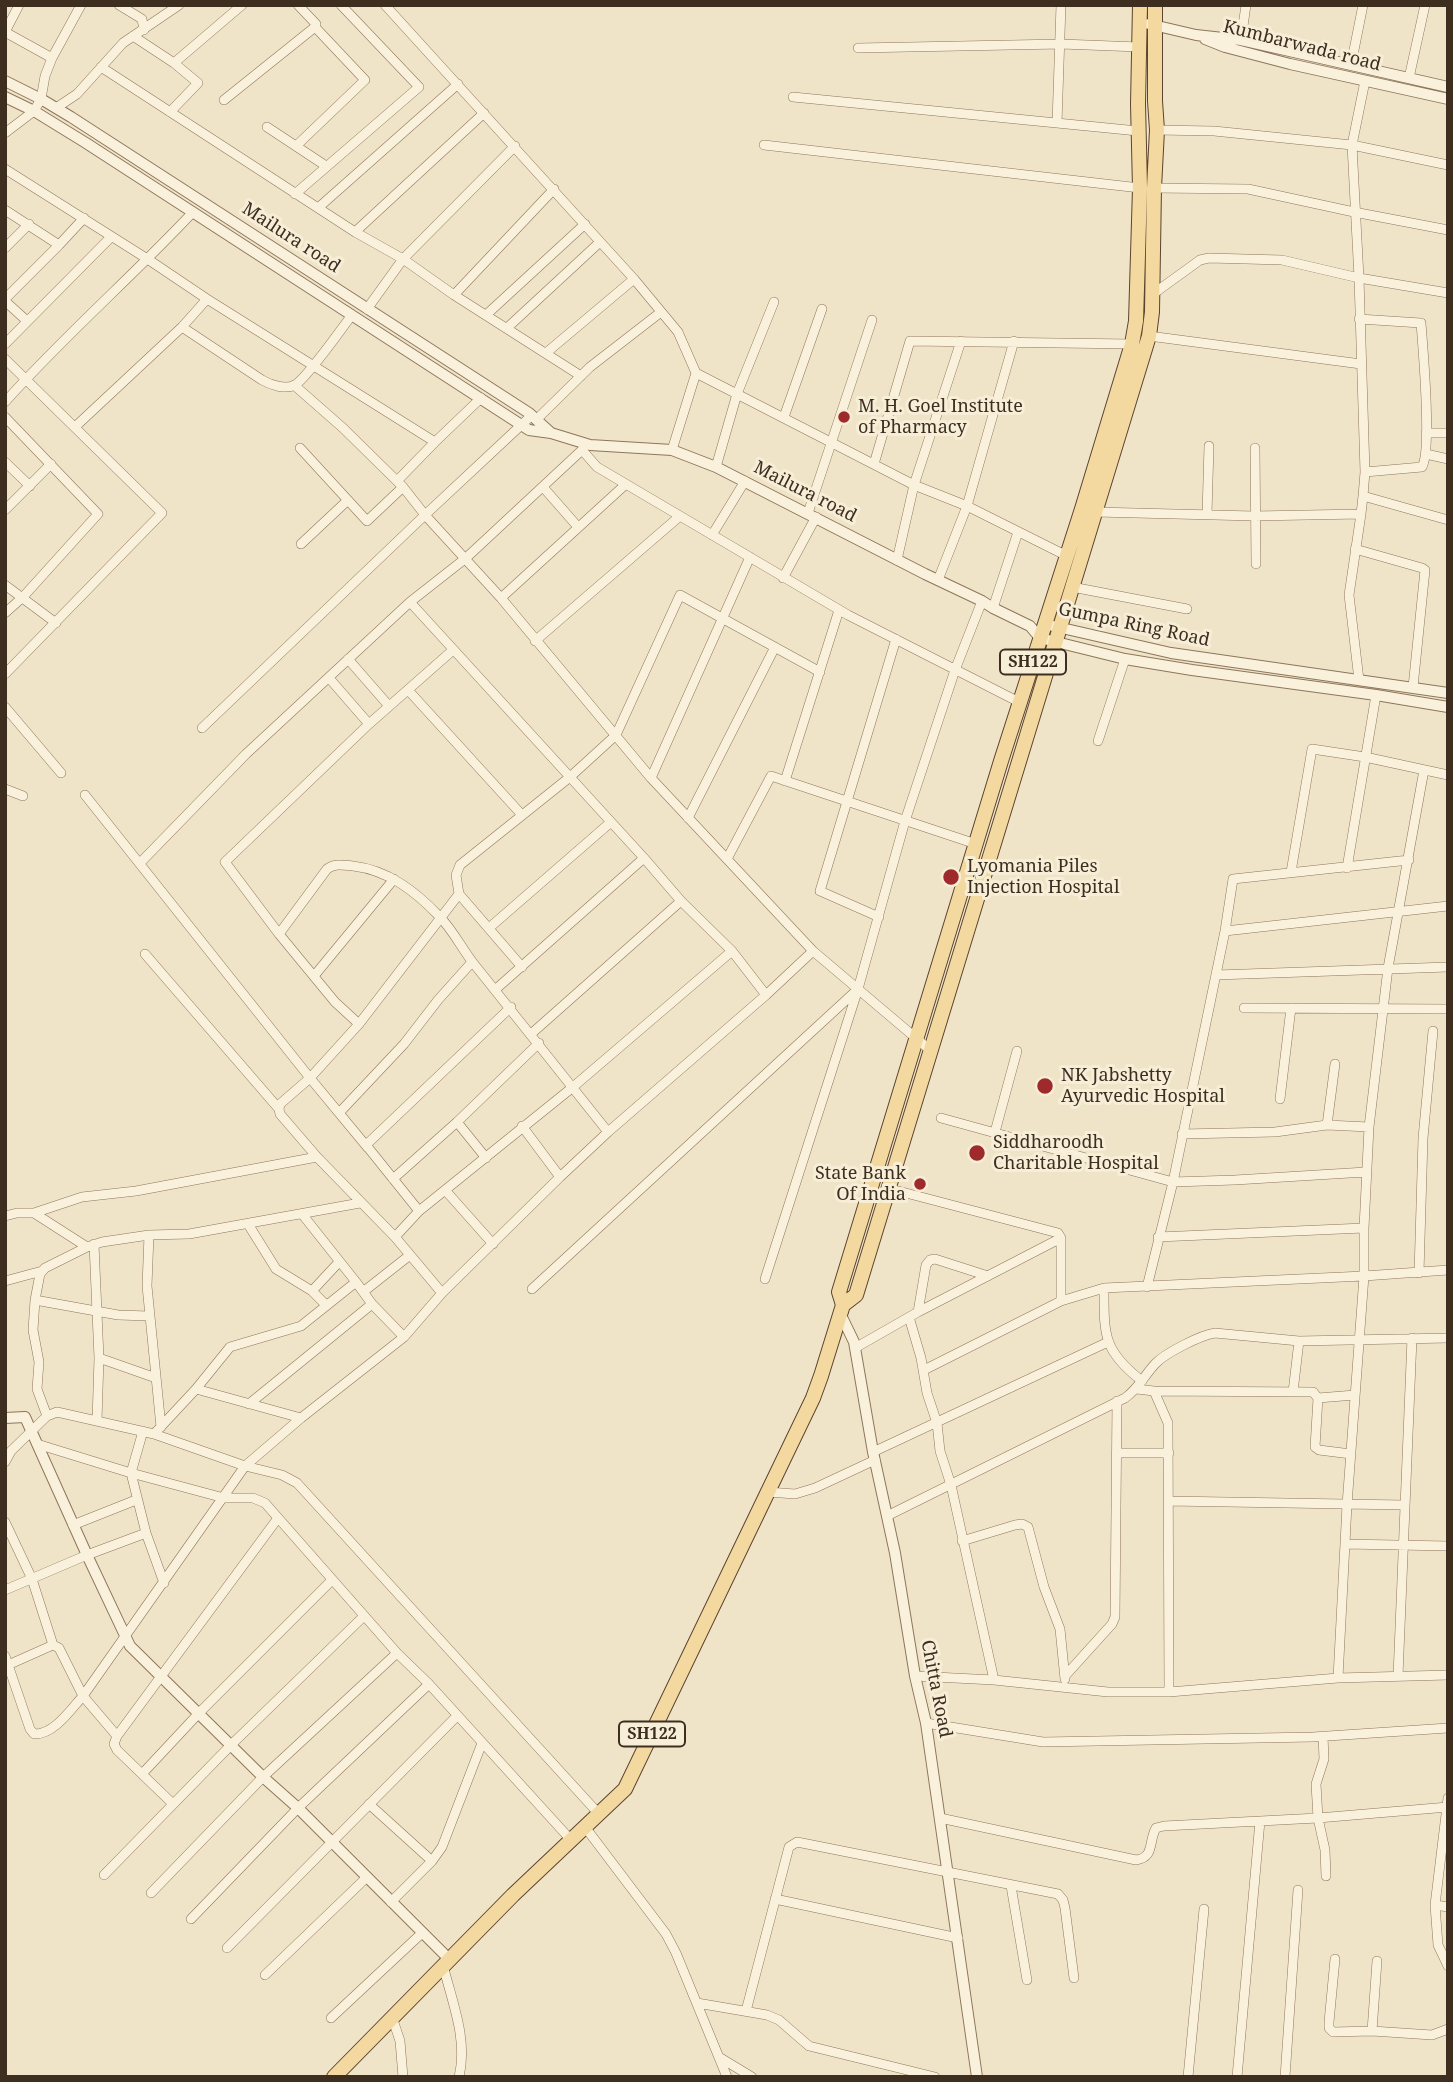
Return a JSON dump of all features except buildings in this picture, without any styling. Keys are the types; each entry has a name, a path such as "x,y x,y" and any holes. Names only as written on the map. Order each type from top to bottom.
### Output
{"main road":[{"name":"SH122","path":"334,2077 446,1962 625,1789 821,1377 841,1309 839,1292 1019,702 1046,631 1132,344 1147,188 1138,131 1140,5"},
{"path":"841,1309 856,1295 930,1050 1046,631 1072,587 1149,336 1153,294 1147,188 1157,131 1154,101 1155,5"}],"street":[{"path":"19,5 5,32 52,58"},
{"path":"5,133 34,111 41,99 52,58 81,5"},
{"path":"119,5 135,10 142,19 144,30"},
{"path":"56,108 77,94 123,43 179,5"},
{"path":"174,63 242,5"},
{"path":"296,146 365,80 298,5"},
{"path":"295,194 419,87 341,5"},
{"path":"385,5 634,279 678,332 696,373 914,485 967,506 1067,556"},
{"path":"1057,123 1062,5"},
{"path":"1241,40 1246,5"},
{"path":"1350,65 1363,5"},
{"path":"1409,78 1425,5"},
{"path":"1140,22 1196,35"},
{"path":"224,100 315,27"},
{"name":"Kumbarwada road","path":"1196,35 1241,40 1448,87"},
{"name":"Kumbarwada road","path":"1196,35 1225,47 1448,99"},
{"path":"133,36 174,63 199,84 170,112"},
{"path":"858,48 1061,44 1139,47"},
{"path":"101,67 581,376"},
{"path":"1359,680 1349,595 1365,472 1352,145 1365,81"},
{"name":"Mailura road","path":"5,82 56,108 535,417 551,433"},
{"path":"318,208 458,84"},
{"name":"Mailura road","path":"5,97 34,111 194,212 529,430 551,433 584,447 672,450 716,467 993,608 1046,631"},
{"path":"793,97 1138,131"},
{"path":"355,232 484,113"},
{"path":"267,127 326,166"},
{"path":"1157,131 1214,131 1352,145 1448,165"},
{"path":"764,145 1147,188 1248,189 1448,230"},
{"path":"367,309 403,259 515,146"},
{"path":"5,169 435,442"},
{"path":"454,295 554,189"},
{"path":"5,210 59,245"},
{"path":"5,402 194,212"},
{"path":"26,321 5,300 84,218"},
{"path":"486,315 584,224"},
{"path":"5,248 29,225"},
{"path":"5,344 111,237"},
{"path":"507,328 600,242"},
{"path":"1153,294 1200,260 1209,258 1282,260 1359,278 1448,292"},
{"path":"546,353 634,279"},
{"path":"76,426 182,327 206,299"},
{"path":"716,467 737,394 774,302"},
{"path":"784,417 821,309"},
{"path":"202,728 425,515 523,426 661,312"},
{"path":"182,327 262,380 275,386 294,385 352,315"},
{"path":"1359,319 1421,323 1426,433 1424,464 1418,469 1365,472"},
{"path":"783,579 812,515 832,442 872,320"},
{"path":"1149,336 1361,364"},
{"path":"874,464 910,341 1132,344"},
{"path":"897,559 914,485 961,341"},
{"path":"938,580 967,506 1014,341"},
{"path":"5,359 162,513 5,674"},
{"path":"672,450 696,373"},
{"path":"294,385 400,484 501,598 651,778 813,951 930,1050"},
{"path":"300,448 368,521 435,442 481,398"},
{"path":"5,417 99,514 5,613"},
{"path":"1426,433 1448,433"},
{"path":"1207,514 1209,446"},
{"path":"140,863 246,754 410,602 466,558 584,447 597,467 783,579 1019,702"},
{"path":"1255,448 1256,564"},
{"path":"1426,454 1445,455"},
{"path":"5,462 30,486"},
{"path":"5,510 51,464"},
{"path":"712,535 745,481"},
{"path":"501,598 626,484"},
{"path":"543,487 578,527"},
{"path":"1363,496 1448,520"},
{"path":"301,544 348,500"},
{"path":"1096,512 1254,516 1361,514"},
{"path":"535,641 680,516"},
{"path":"993,608 1018,532"},
{"path":"1355,550 1425,570 1413,687"},
{"path":"651,778 750,557"},
{"path":"5,584 56,623"},
{"path":"1072,587 1187,609"},
{"path":"522,967 459,894 457,872 460,865 570,777 616,735 680,595 820,672"},
{"path":"765,1279 858,989 905,821 955,670 982,601"},
{"path":"410,602 681,901 732,951 766,995"},
{"path":"785,781 839,610"},
{"name":"Gumpa Ring Road","path":"1046,631 1171,653 1448,693"},
{"name":"Gumpa Ring Road","path":"1046,631 1125,659 1448,707"},
{"path":"879,917 820,891 895,639"},
{"path":"688,818 775,647"},
{"path":"359,1024 335,1002 225,862 369,724 453,650"},
{"path":"348,659 389,706"},
{"path":"1098,741 1125,659"},
{"path":"329,678 369,724"},
{"path":"408,690 522,815"},
{"path":"1347,868 1376,695"},
{"path":"5,707 61,773"},
{"path":"1291,872 1311,750 1365,757 1448,775"},
{"path":"1338,1678 1347,1505 1364,1276 1368,1127 1388,968 1424,770"},
{"path":"726,859 771,776 976,844"},
{"path":"5,789 23,796"},
{"path":"85,795 419,1211"},
{"path":"489,928 611,821"},
{"path":"496,989 644,858"},
{"path":"1147,1287 1173,1182 1225,932 1233,879 1409,860"},
{"path":"279,934 332,866 367,868 394,879 441,918 472,962 511,1007 608,1132"},
{"path":"314,976 394,879"},
{"path":"279,1109 280,1104 310,1078 359,1024 459,894"},
{"path":"531,1034 681,901"},
{"path":"1225,932 1448,906"},
{"path":"395,1237 419,1211 573,1087 732,951"},
{"path":"117,1736 83,1696 59,1648 53,1645 7,1661 9,1677 30,1730 34,1734 40,1734 59,1723 83,1696 125,1638 245,1466 404,1337 442,1293 560,1177 813,951"},
{"path":"145,954 317,1157 395,1237 442,1293"},
{"path":"339,1114 404,1044 472,962"},
{"path":"1216,975 1448,967"},
{"path":"532,1289 858,989"},
{"path":"368,1148 366,1145 511,1007"},
{"path":"1244,1007 1448,1009"},
{"path":"1280,1099 1292,1008"},
{"path":"1419,1273 1423,1138 1433,1031"},
{"path":"393,1179 539,1043"},
{"path":"995,1132 1017,1051"},
{"path":"1326,1125 1335,1064"},
{"path":"941,1118 1173,1182 1366,1172"},
{"path":"457,1122 486,1158"},
{"path":"1182,1134 1275,1132 1326,1125 1368,1127"},
{"path":"522,1126 560,1177"},
{"path":"5,1216 34,1213 82,1197 136,1191 317,1157"},
{"path":"887,1188 1055,1231 1061,1238 1061,1301"},
{"path":"446,1190 493,1244"},
{"path":"5,1281 42,1271 91,1246 149,1235 189,1234 360,1203"},
{"path":"34,1213 91,1246"},
{"path":"302,1214 372,1304 404,1337"},
{"path":"248,1224 276,1269 312,1291 326,1305"},
{"path":"1158,1237 1364,1228"},
{"path":"149,1235 147,1286 158,1431"},
{"path":"855,1348 1061,1238"},
{"path":"91,1246 99,1358 97,1421"},
{"path":"363,1292 410,1255"},
{"path":"918,1312 926,1265 930,1260 935,1259 988,1276"},
{"path":"312,1291 339,1262"},
{"path":"924,1370 1061,1301 1104,1288 1448,1270"},
{"path":"42,1271 35,1300 33,1330 39,1362 38,1394 47,1416"},
{"path":"158,1431 230,1347 300,1326 356,1282"},
{"path":"1104,1288 1104,1323 1108,1342 1140,1385 1154,1391 1314,1392 1318,1398 1315,1447 1351,1454"},
{"path":"35,1300 118,1315 149,1316"},
{"path":"249,1404 372,1304"},
{"name":"Chitta Road","path":"841,1309 853,1337 926,1723 977,2077"},
{"path":"909,1317 937,1423 940,1451 951,1485 994,1680"},
{"path":"887,1516 1117,1402 1140,1385 1162,1358 1210,1334 1299,1341 1448,1338"},
{"path":"1398,1676 1412,1338"},
{"path":"1293,1392 1299,1341"},
{"path":"768,1492 795,1494 815,1488 937,1423 1108,1342"},
{"path":"99,1358 156,1378"},
{"path":"196,1389 301,1418"},
{"path":"1154,1391 1168,1423 1168,1692"},
{"path":"1318,1398 1355,1395"},
{"path":"1065,1676 1112,1624 1115,1617 1117,1402"},
{"path":"5,1462 11,1451 47,1416 57,1412 143,1431 158,1431 245,1466 282,1475 297,1483 598,1813"},
{"path":"5,1418 25,1417 125,1638 134,1650 298,1808 422,1933 446,1962 463,2042 463,2061 459,2077"},
{"path":"143,1431 131,1473 146,1534 164,1583"},
{"path":"37,1444 224,1498 261,1500 397,1653 429,1684 570,1840"},
{"path":"1116,1453 1168,1452"},
{"path":"73,1525 136,1500"},
{"path":"1169,1501 1404,1505"},
{"path":"173,1804 114,1744 160,1676 278,1518"},
{"path":"5,1522 32,1579 53,1645"},
{"path":"962,1541 1015,1525 1028,1527 1044,1587 1060,1629 1066,1687"},
{"path":"5,1590 87,1555 146,1534"},
{"path":"1345,1544 1448,1546"},
{"path":"142,1774 198,1713 332,1580"},
{"path":"104,1875 231,1745 364,1616"},
{"path":"151,1893 263,1777 397,1653"},
{"path":"915,1676 994,1680 1108,1692 1168,1692 1338,1678 1448,1675"},
{"path":"191,1919 298,1808 429,1684"},
{"path":"227,1948 457,1716"},
{"path":"926,1723 1043,1742 1323,1736 1448,1728"},
{"path":"1323,1736 1325,1759 1316,1784 1326,1876"},
{"path":"391,1902 432,1861 442,1847 482,1743"},
{"path":"1448,1798 1444,1863 1435,1905 1438,1945 1445,1954 1448,1966"},
{"path":"369,1804 432,1861"},
{"path":"940,1818 1136,1860 1144,1859 1148,1855 1153,1833 1156,1828 1164,1826 1318,1818 1448,1807"},
{"path":"1237,2077 1260,1821"},
{"path":"584,1827 666,1934 727,2077"},
{"path":"746,2011 789,1847 797,1842 1058,1894 1063,1900 1074,1978"},
{"path":"265,1975 366,1878"},
{"path":"1011,1886 1027,1980"},
{"path":"1285,2077 1298,1890"},
{"path":"775,1899 958,1938"},
{"path":"1435,1905 1448,1907"},
{"path":"1188,2077 1204,1909"},
{"path":"331,2018 422,1933"},
{"path":"1335,1959 1328,2022 1333,2032 1372,2031 1432,2035 1448,2029"},
{"path":"1372,2031 1377,1961"},
{"path":"697,2003 774,2017 804,2043 814,2047 935,2077"},
{"path":"392,2017 400,2041 403,2077"},
{"path":"719,2057 752,2077"}],"place":[{"name":"M. H. Goel Institute of Pharmacy","path":"844,417"},
{"name":"Lyomania Piles Injection Hospital","path":"951,877"},
{"name":"NK Jabshetty Ayurvedic Hospital","path":"1045,1086"},
{"name":"Siddharoodh Charitable Hospital","path":"977,1153"},
{"name":"State Bank Of India","path":"920,1184"}]}
